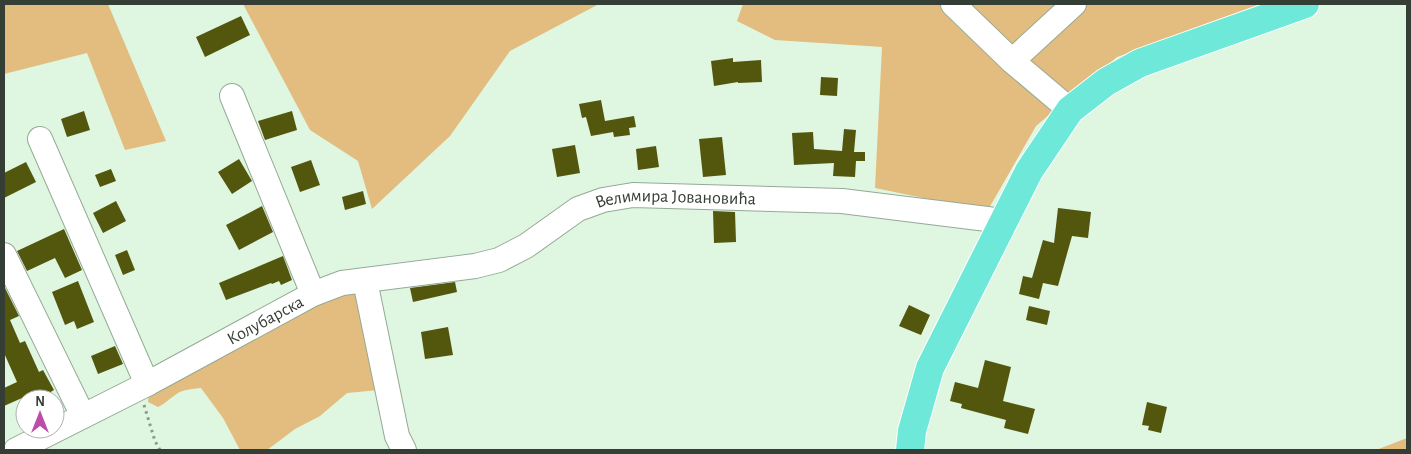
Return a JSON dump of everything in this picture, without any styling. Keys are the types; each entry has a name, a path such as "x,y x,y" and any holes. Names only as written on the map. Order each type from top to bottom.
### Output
{"main road":[{"path":"910,450 912,431 930,368 1029,170 1070,110 1106,82 1140,63 1305,4"}],"street":[{"path":"953,4 1012,61 1070,110"},
{"path":"1012,61 1074,4"},
{"path":"232,96 313,294"},
{"path":"40,139 144,386"},
{"name":"Велимира Јовановића","path":"365,281 475,266 500,260 526,246 578,210 603,200 633,195 842,201 1003,221"},
{"path":"4,255 83,416"},
{"path":"365,281 395,427 404,450"},
{"name":"Колубарска","path":"16,450 144,386 313,294 342,283 365,281"}],"path":[{"path":"144,386 144,404 155,441 160,450"}],"shaded area":[{"path":"4,4 108,4 166,141 125,150 87,53 4,74"},
{"path":"243,4 599,4 510,51 450,136 372,209 358,161 310,130"},
{"path":"743,4 1269,4 1117,57 1036,126 985,215 938,201 875,188 882,47 775,40 737,21"},
{"path":"339,289 357,294 379,390 347,393 320,416 295,429 267,450 240,450 223,418 201,388 181,392 158,407 148,402 149,391 235,344 252,341"},
{"path":"1407,438 1407,450 1376,450"}],"building":[{"path":"241,16 250,35 205,57 196,37"},
{"path":"733,58 733,62 761,60 762,82 738,82 714,86 711,61"},
{"path":"821,77 838,78 837,96 820,95"},
{"path":"601,100 605,121 634,116 636,127 629,128 630,135 614,137 613,132 591,136 586,117 582,118 579,104"},
{"path":"84,111 90,130 67,137 61,119"},
{"path":"292,111 297,130 265,140 258,121"},
{"path":"844,129 856,130 854,152 865,152 865,161 856,161 855,177 833,176 834,163 794,165 792,133 813,132 814,149 842,151"},
{"path":"722,137 726,175 703,177 699,139"},
{"path":"575,145 580,173 557,177 552,149"},
{"path":"656,146 659,167 638,170 636,149"},
{"path":"239,159 252,181 232,194 218,172"},
{"path":"311,160 320,185 300,192 291,167"},
{"path":"26,162 36,182 4,198 4,173"},
{"path":"111,169 116,181 100,187 95,175"},
{"path":"363,191 366,204 345,210 342,197"},
{"path":"116,201 126,221 103,233 93,213"},
{"path":"262,206 273,232 239,250 226,225"},
{"path":"1058,208 1091,212 1088,238 1072,236 1058,286 1043,283 1039,299 1019,294 1023,276 1032,278 1043,240 1054,243"},
{"path":"713,211 735,212 736,242 714,243"},
{"path":"64,229 82,270 65,278 55,258 27,271 17,251"},
{"path":"127,250 135,270 123,275 115,255"},
{"path":"283,256 292,280 281,285 279,281 271,283 226,300 219,283"},
{"path":"78,281 94,322 77,329 74,321 65,325 52,292"},
{"path":"455,282 457,292 413,302 410,288"},
{"path":"4,286 19,316 10,320 20,343 25,341 39,372 43,370 53,389 15,389 15,401 4,406 4,388 17,382 4,353"},
{"path":"909,305 930,315 921,335 899,326"},
{"path":"1029,306 1050,311 1047,325 1026,320"},
{"path":"448,327 453,355 425,359 421,332"},
{"path":"115,346 123,364 98,374 91,356"},
{"path":"985,360 1011,367 1003,401 1035,409 1028,434 1004,428 1006,420 961,408 962,404 950,401 955,382 978,388"},
{"path":"1147,402 1167,407 1161,433 1148,430 1149,426 1142,425"}]}
